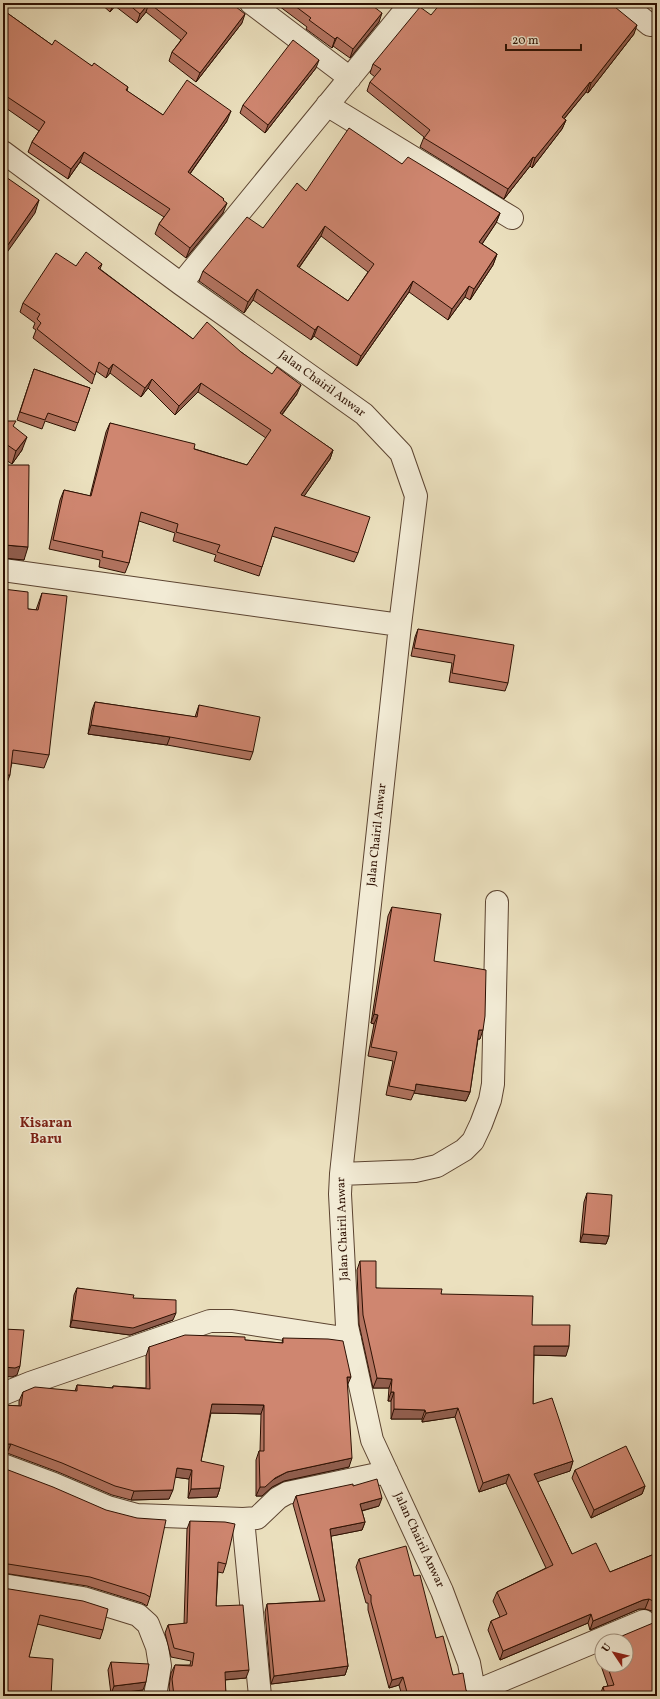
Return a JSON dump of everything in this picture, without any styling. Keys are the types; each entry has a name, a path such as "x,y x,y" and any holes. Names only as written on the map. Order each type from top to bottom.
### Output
{"street":[{"path":"251,3 350,78"},
{"path":"181,284 411,3"},
{"path":"623,3 650,25"},
{"path":"327,105 512,218"},
{"name":"Jalan Chairil Anwar","path":"3,152 181,284 364,414 401,453 416,496 400,625 340,1194 347,1326 372,1440 442,1591 469,1663 474,1694"},
{"path":"3,570 400,625"},
{"path":"341,1174 415,1171 437,1166 464,1150 473,1141 490,1100 493,1084 497,902"},
{"path":"3,1394 30,1383 210,1321 232,1321 350,1339"},
{"path":"3,1465 54,1484 108,1507 137,1515 243,1519 257,1518 278,1498 287,1493 387,1472"},
{"path":"243,1519 260,1696"},
{"path":"3,1584 83,1598 138,1615 148,1624 158,1647 160,1666 155,1696"},
{"path":"474,1694 644,1621"}],"building":[{"path":"127,3 149,3 140,14"},
{"path":"149,3 231,3 245,14 200,73 172,52 187,33"},
{"path":"291,3 369,3 382,13 353,49 337,37 335,39 309,20 311,18"},
{"path":"441,3 610,3 637,25 562,117 566,120 535,158 533,157 508,189 424,138 430,130 370,82 381,69 373,64 420,7 431,15"},
{"path":"3,10 52,45 55,40 92,66 94,63 128,87 126,90 163,115 187,80 231,111 188,172 224,199 223,200 227,203 190,248 159,224 170,209 84,152 71,169 32,142 45,122 3,94"},
{"path":"293,40 319,60 268,125 243,105"},
{"path":"349,128 402,164 408,157 500,213 479,242 497,254 474,289 469,286 452,309 413,281 361,356 318,326 315,330 257,289 248,302 203,271 247,217 263,228 297,183 306,191","holes":["325,226 374,264 348,301 297,266"]},
{"path":"3,175 39,200 3,252"},
{"path":"86,252 102,264 98,268 193,339 207,322 241,352 272,374 277,367 301,385 280,413 333,450 301,495 370,517 358,553 275,527 262,567 217,552 220,545 176,532 178,524 141,512 129,563 102,557 103,551 53,540 64,490 91,496 110,423 195,444 194,449 247,465 271,430 201,383 179,406 152,379 145,388 113,364 109,369 99,362 95,375 37,329 41,323 37,319 40,314 23,303 56,253 76,266"},
{"path":"34,369 90,388 78,423 48,413 45,420 20,412"},
{"path":"3,419 6,421 16,421 13,426 27,437 16,451 3,442"},
{"path":"3,465 29,465 28,547 5,545 5,533 3,533"},
{"path":"3,589 28,592 28,609 38,610 42,593 67,596 49,755 13,750 10,775 3,775"},
{"path":"418,629 514,645 508,683 452,673 455,655 414,648"},
{"path":"95,702 197,717 199,705 260,717 253,752 91,725"},
{"path":"392,907 441,914 434,961 486,970 485,1016 483,1030 479,1030 470,1092 416,1084 415,1091 389,1086 397,1052 371,1047 378,1015 374,1014"},
{"path":"587,1193 612,1195 609,1236 583,1234"},
{"path":"360,1261 376,1261 376,1288 442,1289 441,1294 533,1296 532,1325 570,1325 569,1346 534,1346 533,1404 552,1398 573,1461 534,1474 572,1554 596,1543 610,1572 657,1553 657,1604 649,1599 643,1600 593,1621 591,1614 503,1651 491,1621 507,1614 497,1592 553,1565 509,1474 483,1483 458,1408 426,1413 425,1410 394,1409 394,1392 391,1392 392,1379 377,1378 363,1315"},
{"path":"77,1288 134,1295 133,1298 176,1300 176,1313 133,1328 72,1320"},
{"path":"3,1329 24,1330 20,1366 15,1368 3,1367"},
{"path":"185,1335 245,1337 245,1340 283,1343 283,1338 328,1339 343,1341 351,1377 347,1377 352,1458 287,1472 275,1478 265,1487 260,1487 259,1451 264,1451 264,1405 212,1404 201,1461 224,1466 220,1488 191,1489 192,1470 177,1468 173,1490 134,1491 115,1486 62,1463 11,1444 3,1444 3,1405 21,1406 23,1392 35,1387 77,1391 77,1385 150,1389 149,1347"},
{"path":"626,1446 645,1486 594,1510 575,1470"},
{"path":"3,1468 53,1487 106,1510 137,1518 166,1520 150,1597 145,1594 90,1577 3,1564"},
{"path":"377,1479 382,1498 360,1504 365,1522 330,1529 348,1666 274,1676 267,1604 325,1601 296,1496 353,1484 353,1486"},
{"path":"190,1521 225,1522 235,1524 226,1564 218,1562 216,1606 243,1605 249,1670 225,1672 226,1696 174,1696 172,1679 175,1665 192,1666 194,1653 174,1648 168,1625 187,1623"},
{"path":"406,1546 414,1576 420,1575 436,1638 443,1636 453,1675 463,1673 466,1690 469,1696 408,1696 403,1677 392,1680 371,1602 371,1595 369,1594 359,1559"},
{"path":"3,1588 83,1601 108,1609 103,1630 40,1615 29,1657 53,1659 51,1696 3,1696"},
{"path":"657,1620 657,1696 595,1696 605,1694 603,1687 614,1685 610,1673 634,1673 634,1633 629,1633"},
{"path":"111,1662 149,1664 146,1682 114,1686"}],"district":[{"name":"Kisaran Baru","path":"46,1132"}]}
